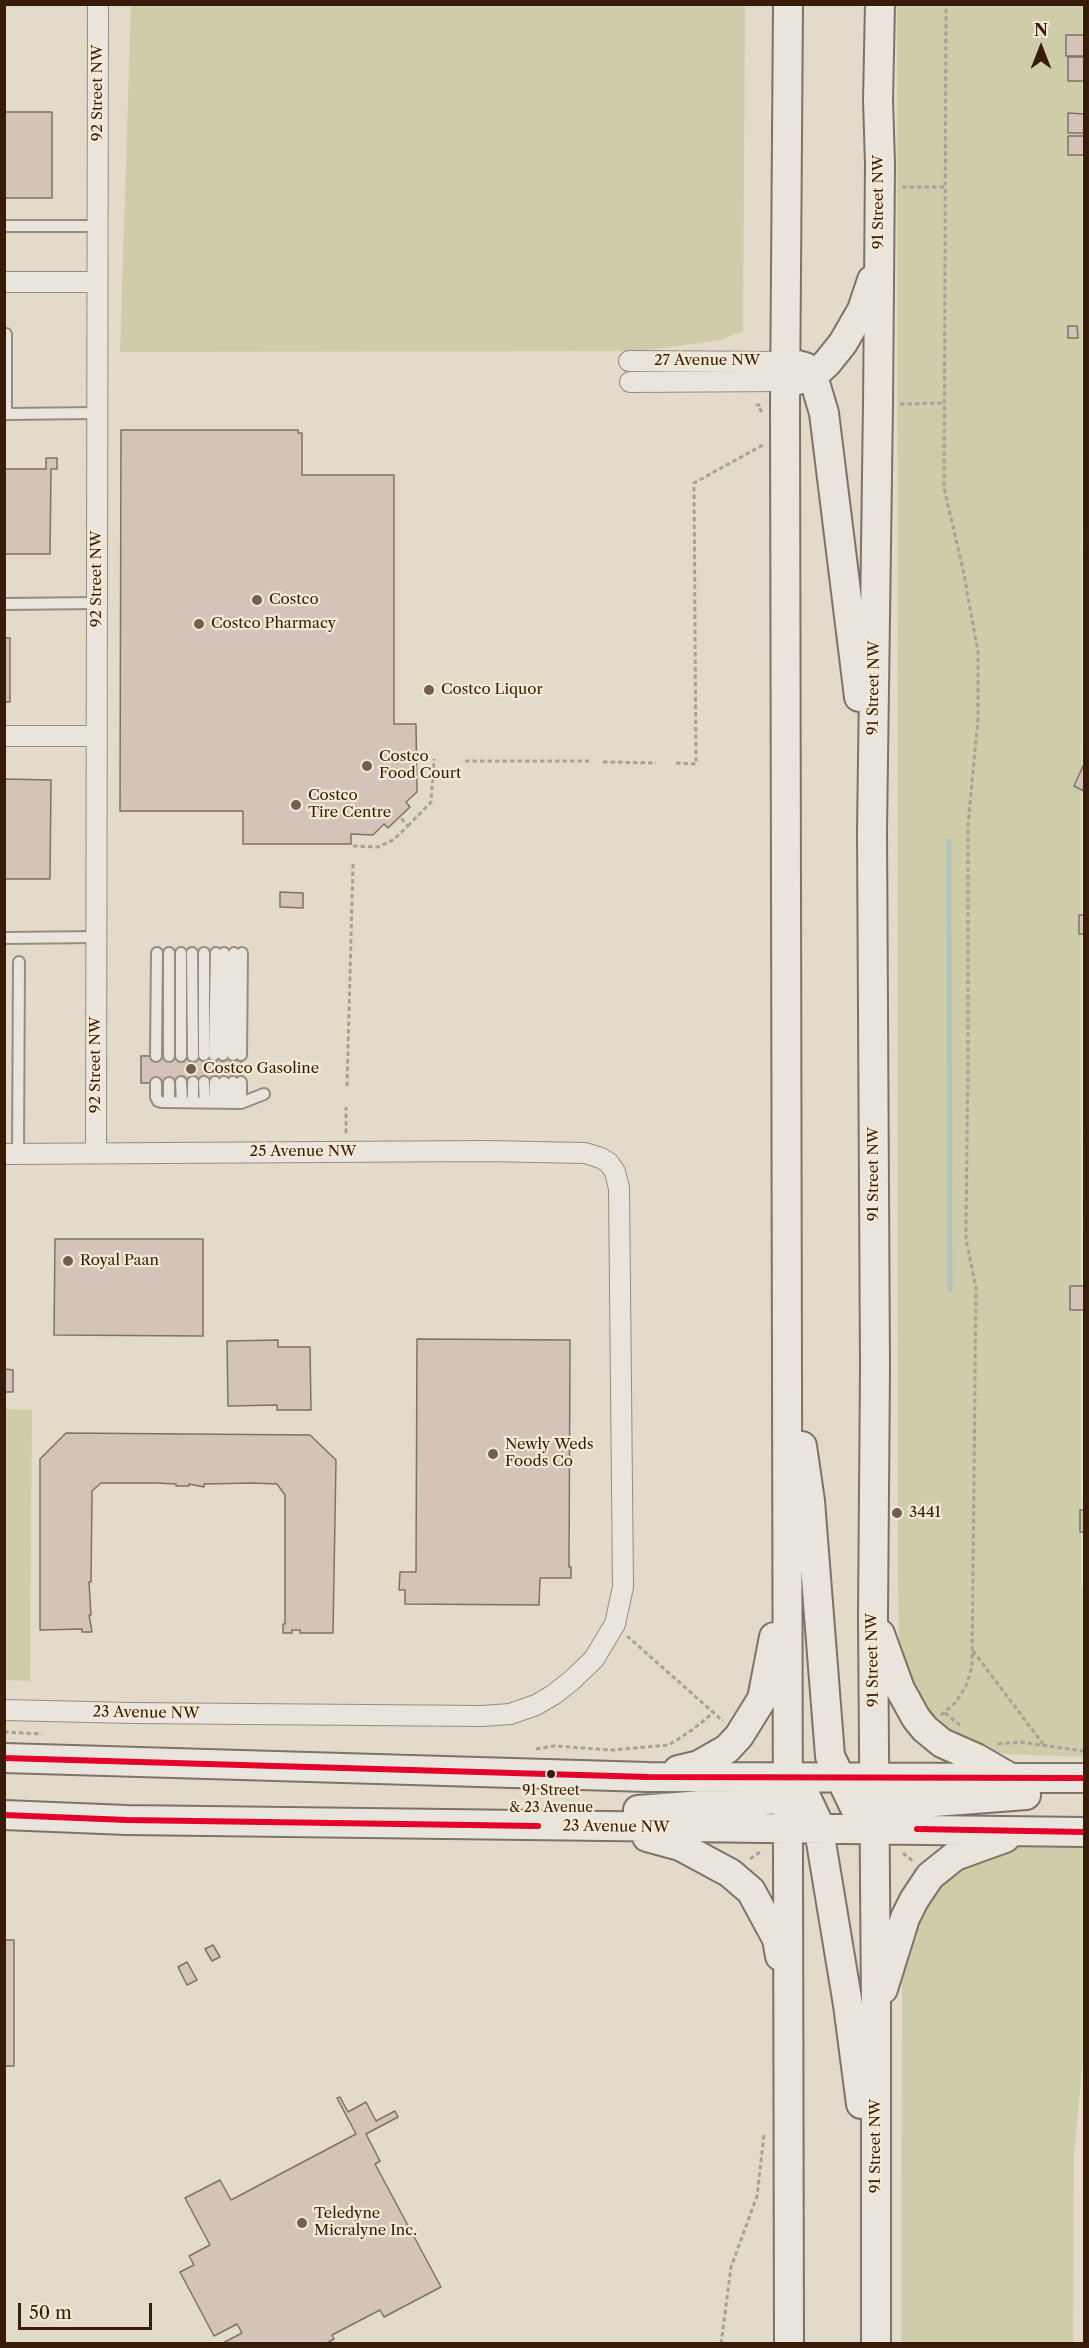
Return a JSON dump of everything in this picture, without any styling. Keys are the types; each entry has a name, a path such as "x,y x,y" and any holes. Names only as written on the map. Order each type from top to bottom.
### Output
{"main road":[{"path":"788,4 795,373 787,1540 803,1804 850,2016 876,2243"},
{"path":"861,4 878,100"},
{"name":"91 Street NW","path":"875,1777 872,831 891,188 878,100 880,4"},
{"path":"795,373 827,363 843,343 862,310 873,274 891,188"},
{"path":"795,373 824,413 855,662 872,831"},
{"name":"91 Street NW","path":"787,1345 810,1501 827,1742 830,1756 857,1802 876,2011 876,2343"},
{"path":"648,1777 699,1765 727,1749 739,1736 762,1699 787,1540"},
{"path":"873,1616 900,1689 916,1718 942,1743 976,1758 1010,1778"},
{"name":"23 Avenue NW","path":"4,1758 648,1777 803,1804 857,1802 1024,1831 1084,1832"},
{"path":"857,1802 875,1777 1084,1778"},
{"path":"432,1824 765,1802 803,1804 857,1802 1084,1790"},
{"name":"23 Avenue NW","path":"4,1815 127,1820 787,1829 803,1804"},
{"path":"607,1827 681,1846 730,1873 751,1891 777,1939 788,2005"},
{"path":"787,1829 789,2343"},
{"path":"876,2011 905,1918 930,1875 954,1856 1024,1831"}],"street":[{"name":"92 Street NW","path":"96,1153 98,4"},
{"path":"4,282 97,282"},
{"name":"27 Avenue NW","path":"629,361 795,373"},
{"name":"27 Avenue NW","path":"630,382 795,373"},
{"path":"4,736 97,736"},
{"name":"25 Avenue NW","path":"11,1154 486,1151 585,1153 609,1163 615,1172 619,1188 623,1587 615,1624"},
{"name":"23 Avenue NW","path":"4,1710 482,1716 510,1714 536,1705 571,1682 594,1659 615,1624"}],"lane":[{"path":"4,226 98,226"},
{"path":"6,334 5,415 96,413"},
{"path":"4,604 98,603"},
{"path":"4,938 96,937"},
{"path":"156,1056 157,953"},
{"path":"169,1056 175,953 213,1056"},
{"path":"192,953 213,1056"},
{"path":"213,1056 224,953 213,1056"},
{"path":"11,1154 20,962"},
{"path":"187,1082 187,1102"},
{"path":"223,1082 224,1102"},
{"path":"223,1082 224,1102"},
{"path":"223,1082 224,1102"},
{"path":"156,1083 158,1101 224,1102 264,1094"},
{"path":"169,1083 170,1102"}],"path":[{"path":"946,4 944,488 965,580 978,652 978,719 968,824 966,1239 976,1288 972,1667 966,1686 956,1702 945,1713 961,1726"},
{"path":"891,188 945,188"},
{"path":"895,404 943,403"},
{"path":"676,763 696,764 694,483 764,445"},
{"path":"353,846 378,847 393,840 431,802 434,759"},
{"path":"465,760 589,761"},
{"path":"603,762 656,763"},
{"path":"400,817 408,826"},
{"path":"346,1086 353,864"},
{"path":"345,1133 346,1107"},
{"path":"615,1624 713,1713"},
{"path":"972,1650 1027,1719 1044,1745"},
{"path":"989,1744 1020,1742 1084,1751"},
{"path":"896,1848 918,1865"},
{"path":"721,2343 731,2267 757,2196 765,2125"}],"shaded area":[{"path":"131,5 745,5 743,331 721,340 641,351 120,352"},
{"path":"897,5 1082,5 1081,1585 1084,1598 1084,1757 1005,1754 989,1751 948,1734 924,1711 901,1653 899,1639"},
{"path":"5,1409 32,1410 30,1681 5,1680"},
{"path":"1084,1844 1084,2046 1074,2155 1073,2343 901,2344 902,1984 907,1951 927,1900 960,1864 1006,1845"}],"building":[{"path":"1066,35 1084,35 1084,56 1066,56"},
{"path":"1068,57 1084,57 1084,81 1068,81"},
{"path":"4,112 52,112 52,198 4,198"},
{"path":"1068,113 1084,114 1084,133 1068,133"},
{"path":"1068,136 1084,136 1084,155 1068,155"},
{"path":"1068,326 1077,326 1078,338 1068,338"},
{"name":"Costco","path":"121,430 298,430 298,433 302,433 302,475 394,475 394,724 416,724 417,792 406,802 410,807 388,828 384,824 373,835 351,834 351,844 243,844 243,811 120,811"},
{"path":"46,458 57,458 57,469 51,469 50,554 4,554 4,469 46,469"},
{"path":"4,638 10,638 10,702 4,702"},
{"path":"1084,766 1084,791 1074,786"},
{"path":"4,779 51,780 50,879 4,879"},
{"path":"280,892 303,893 303,908 280,907"},
{"path":"1079,915 1084,915 1084,934 1079,934"},
{"name":"Costco Gasoline","path":"241,1055 241,1082 141,1083 141,1056"},
{"path":"55,1239 203,1239 203,1336 54,1335"},
{"path":"1070,1286 1084,1286 1084,1310 1070,1310"},
{"name":"Newly Weds Foods Co","path":"417,1339 570,1340 569,1567 571,1567 571,1578 540,1578 539,1605 405,1604 405,1590 399,1590 400,1572 416,1572"},
{"path":"278,1340 278,1347 310,1347 311,1410 277,1410 277,1405 228,1406 227,1341"},
{"path":"4,1369 13,1370 13,1392 4,1392"},
{"path":"66,1433 310,1435 336,1460 333,1633 300,1633 300,1630 292,1630 292,1633 283,1633 283,1624 285,1624 285,1495 277,1484 252,1483 204,1484 204,1487 189,1484 189,1486 176,1486 176,1484 156,1483 101,1483 92,1491 91,1582 89,1582 91,1615 89,1615 92,1632 82,1632 82,1629 40,1630 40,1459"},
{"path":"1080,1510 1084,1510 1084,1532 1080,1532"},
{"path":"4,1940 14,1940 14,2066 4,2066"},
{"path":"213,1945 220,1957 212,1961 205,1949"},
{"path":"187,1962 197,1980 187,1985 178,1967"},
{"name":"Teledyne Micralyne Inc.","path":"340,2097 348,2112 366,2102 376,2121 395,2111 398,2117 366,2134 380,2161 375,2164 441,2287 384,2317 380,2310 332,2335 334,2339 325,2344 221,2344 242,2333 237,2324 214,2336 180,2272 194,2265 189,2256 210,2245 185,2198 220,2180 231,2200 356,2134 337,2098"}],"waterway":[{"path":"949,841 950,1290"}],"transit line":[{"path":"4,1758 648,1777 1084,1778"},
{"path":"4,1815 127,1820 538,1826"},
{"path":"917,1829 1084,1832"}],"place":[{"name":"Costco","path":"257,600"},
{"name":"Costco Pharmacy","path":"199,624"},
{"name":"Costco Liquor","path":"429,690"},
{"name":"Costco Food Court","path":"367,766"},
{"name":"Costco Tire Centre","path":"296,805"},
{"name":"Costco Gasoline","path":"191,1069"},
{"name":"Royal Paan","path":"68,1261"},
{"name":"Newly Weds Foods Co","path":"493,1454"},
{"name":"3441","path":"897,1513"},
{"name":"91 Street & 23 Avenue","path":"551,1774"},
{"name":"Teledyne Micralyne Inc.","path":"302,2223"}]}
